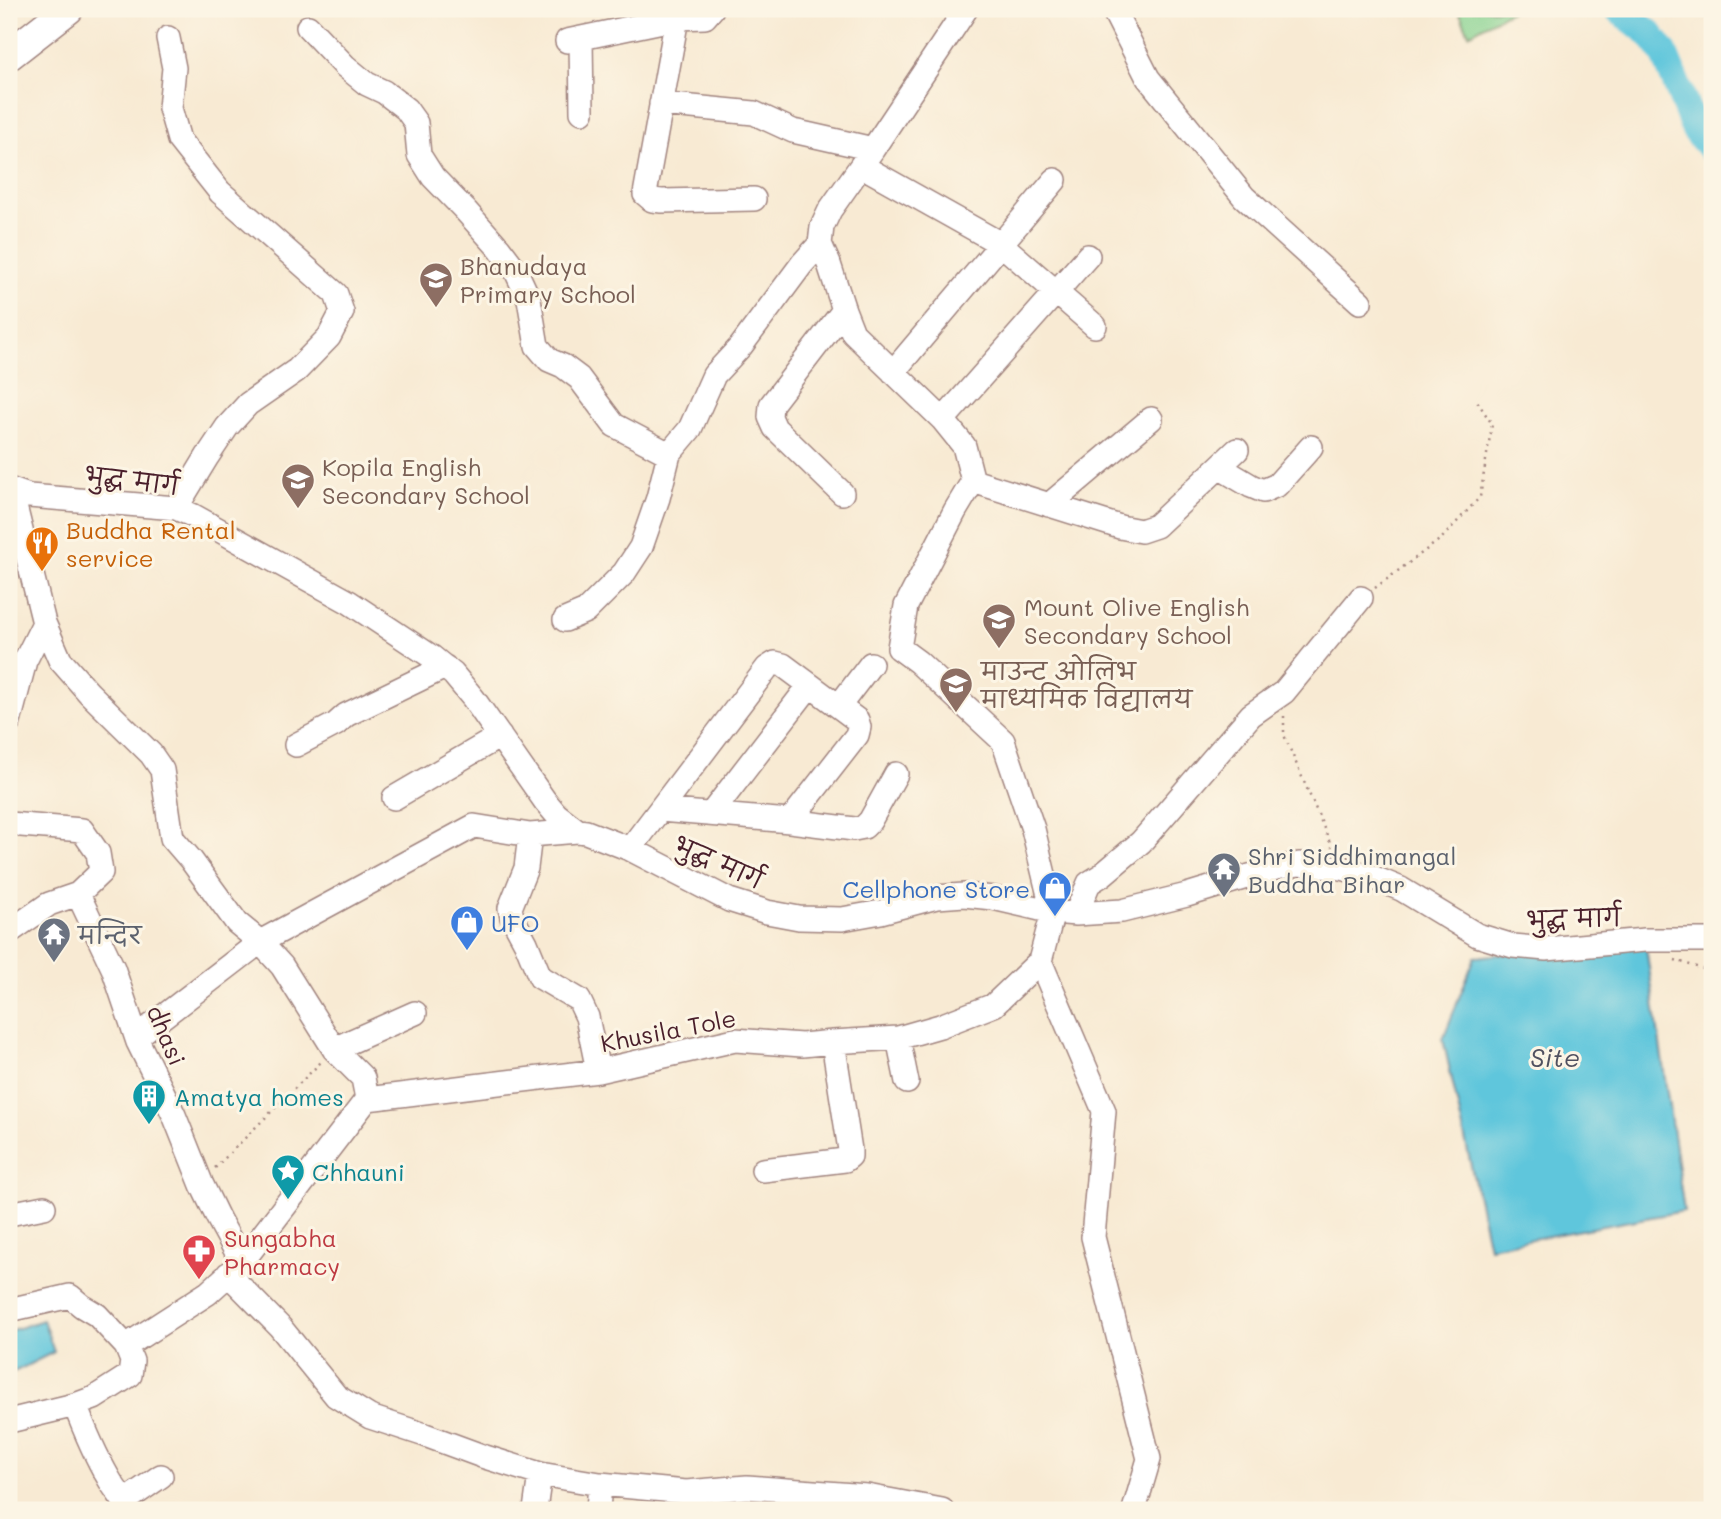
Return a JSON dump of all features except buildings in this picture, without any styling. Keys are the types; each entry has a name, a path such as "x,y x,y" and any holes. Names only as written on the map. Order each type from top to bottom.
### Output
{"main road":[{"path":"9,55 68,9"}],"street":[{"path":"582,112 574,40 677,18 705,17 712,9"},
{"path":"966,9 830,210 822,228 820,244 853,333 943,420 964,446 973,481 906,606 899,648 918,662 1003,741 1033,829 1053,912 1040,961 1104,1111 1093,1237 1149,1459 1135,1510"},
{"path":"1113,9 1148,78 1244,197 1360,302"},
{"path":"677,18 645,194 652,200 662,201 754,199"},
{"path":"308,27 345,66 406,109 416,123 419,155 433,177 515,269 529,299 537,346 549,360 579,378 614,425 670,454"},
{"path":"168,38 174,68 170,108 179,140 220,192 336,294 342,312 329,337 297,370 248,404 228,427 177,508"},
{"path":"661,104 754,113 793,131 867,158 1001,244 1095,326"},
{"path":"893,372 1055,180"},
{"path":"565,620 586,611 624,573 640,547 659,498 670,454 691,429 714,375 741,346 820,244"},
{"path":"943,420 1088,256"},
{"path":"842,493 775,428 770,417 772,405 844,310"},
{"path":"1049,505 1151,419"},
{"path":"1219,467 1263,491 1277,485 1311,447"},
{"path":"973,481 1120,527 1141,531 1156,526 1237,450"},
{"path":"10,489 44,623 60,660 89,693 151,754 162,770 172,838 237,922 282,966 334,1049 363,1078 367,1100 235,1268 208,1293 126,1346"},
{"name":"भुद्ध मार्ग","path":"10,489 29,496 177,508 349,601 453,674 473,698 545,801 556,814 578,831 630,849 729,900 767,912 799,918 842,919 937,897 964,895 993,898 1053,912 1076,914 1122,911 1299,864 1342,868 1367,875 1401,889 1478,935 1513,946 1546,949 1645,940 1712,940"},
{"path":"1076,914 1089,883 1141,842 1251,715 1284,692 1361,598"},
{"path":"9,722 25,661 44,623"},
{"path":"630,849 767,667 775,663 783,665 839,706 857,720 859,727 857,735 790,821"},
{"path":"839,706 871,664"},
{"path":"296,745 336,724 346,715 445,667"},
{"path":"711,814 810,685"},
{"path":"394,797 499,736"},
{"path":"660,810 854,829 864,827 870,821 897,775"},
{"path":"9,824 82,830 98,853 101,872 78,894 49,904 9,932"},
{"path":"136,1034 143,1032 260,942 474,826 530,835 578,831"},
{"path":"530,835 526,868 510,908 512,916 540,977 579,999 587,1017 598,1071"},
{"name":"dhasi","path":"78,894 113,968 136,1034 226,1234 235,1268 336,1396 370,1417 540,1474 600,1484 687,1492 747,1487 867,1496 942,1510"},
{"name":"Khusila Tole","path":"367,1100 598,1071 735,1040 802,1045 898,1038 940,1026 994,1005 1040,961"},
{"path":"334,1049 415,1013"},
{"path":"898,1038 907,1082"},
{"path":"763,1170 845,1160 850,1156 833,1042"},
{"path":"9,1214 44,1207"},
{"path":"9,1310 70,1296 97,1315 126,1346 132,1361 130,1375 94,1398 9,1421"},
{"path":"75,1405 92,1448 127,1506 161,1476"},
{"path":"535,1510 540,1474"},
{"path":"598,1510 600,1484"}],"path":[{"path":"1361,598 1442,538 1480,497 1492,424 1475,398"},
{"path":"1284,692 1284,735 1342,868"},
{"path":"201,1182 334,1049"}],"green space":[{"path":"1458,9 1514,9 1469,34"}],"water":[{"name":"Site","path":"1645,940 1684,1211 1489,1247 1443,1039 1475,957"},
{"path":"43,1320 54,1352 9,1372 9,1331"}],"waterway":[{"path":"1618,9 1649,33 1664,53 1695,130 1712,150"}],"place":[{"name":"Bhanudaya Primary School","path":"436,309"},
{"name":"Kopila English Secondary School","path":"298,510"},
{"name":"Buddha Rental service","path":"42,573"},
{"name":"Mount Olive English Secondary School","path":"999,650"},
{"name":"माउन्ट ओलिभ माध्यमिक विद्यालय","path":"956,714"},
{"name":"Shri Siddhimangal Buddha Bihar","path":"1224,899"},
{"name":"Cellphone Store","path":"1055,918"},
{"name":"UFO","path":"467,952"},
{"name":"मन्दिर","path":"54,964"},
{"name":"Amatya homes","path":"149,1126"},
{"name":"Chhauni","path":"288,1201"},
{"name":"Sungabha Pharmacy","path":"199,1281"}]}
